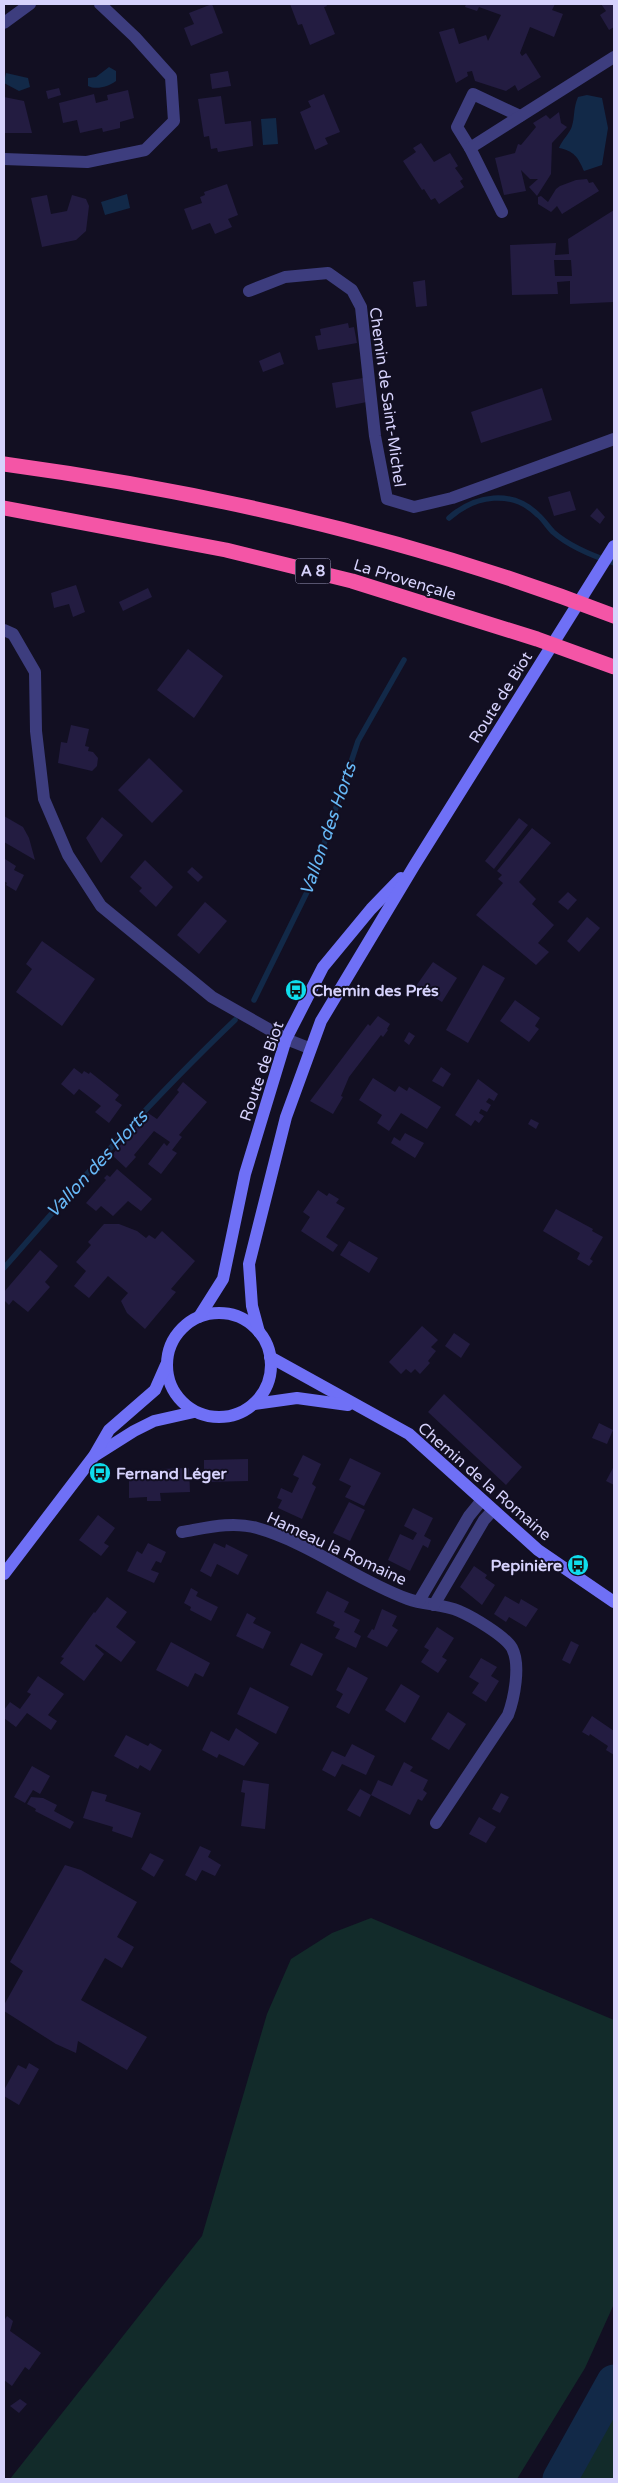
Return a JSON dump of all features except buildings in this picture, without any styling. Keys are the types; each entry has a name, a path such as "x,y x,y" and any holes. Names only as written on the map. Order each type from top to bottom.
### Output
{"highway":[{"name":"La Provençale","path":"4,464 84,475 179,492 292,517 519,582 614,616"},
{"name":"La Provençale","path":"4,508 226,550 352,581 538,639 614,667"}],"main road":[{"name":"Route de Biot","path":"259,1332 252,1306 249,1264 286,1117 309,1048 321,1021 414,866 614,546"},
{"name":"Route de Biot","path":"199,1317 223,1279 245,1174 286,1039 324,967 371,909 414,866"},
{"path":"215,1313 231,1314 246,1321 259,1332 266,1344 270,1357 270,1374 265,1391 254,1404 241,1413 225,1418 209,1417 194,1412 182,1404 168,1379 166,1365 168,1350 175,1336 186,1324 199,1317 215,1313"},
{"name":"Chemin de la Romaine","path":"270,1357 409,1434 538,1550 614,1602"},
{"path":"4,1574 94,1456 109,1430 155,1390 166,1365"},
{"name":"Chemin de la Romaine","path":"254,1404 297,1398 356,1406"},
{"path":"94,1456 154,1421 194,1412"}],"street":[{"path":"4,23 30,4"},
{"path":"4,159 87,162 145,150 174,121 171,77 135,37 100,4"},
{"path":"470,148 611,59"},
{"path":"502,212 470,148 457,127 473,94 520,116"},
{"name":"Chemin de Saint-Michel","path":"250,291 285,277 328,273 352,290 361,306 375,436 387,499 414,507 452,498 614,439"},
{"path":"8,632 35,672 36,731 44,800 68,855 101,906 212,998 286,1039 309,1048"},
{"name":"Hameau la Romaine","path":"419,1601 469,1516 482,1500"},
{"path":"434,1604 484,1520 493,1510"},
{"name":"Hameau la Romaine","path":"182,1532 226,1525 256,1528 292,1542 409,1599 460,1612 496,1633 512,1649 515,1665 515,1695 508,1715 436,1823"}],"green space":[{"path":"371,1918 614,2020 614,2304 585,2368 517,2479 10,2479 202,2236 267,2014 291,1959 332,1933"},
{"path":"614,2404 614,2479 570,2479"}],"water":[{"path":"109,67 116,71 116,81 102,87 88,86 88,78 96,77"},
{"path":"6,73 28,78 30,87 19,91 4,83"},
{"path":"587,95 602,98 608,128 602,165 584,171 575,155 559,148 572,126 578,97"},
{"path":"276,118 278,144 263,145 261,119"},
{"path":"127,194 130,208 105,215 101,202"}],"waterway":[{"name":"Vallon des Horts","path":"449,518 459,510 482,500 505,498 517,501 538,515 553,532 574,547 614,563"},
{"name":"Vallon des Horts","path":"254,1000 310,886 358,741 404,660"},
{"name":"Vallon des Horts","path":"4,1268 145,1110 235,1020"},
{"path":"560,2479 614,2382"}],"place":[{"name":"Chemin des Prés","path":"296,990"},
{"name":"Fernand Léger","path":"100,1473"},
{"name":"Pepinière","path":"578,1565"}]}
